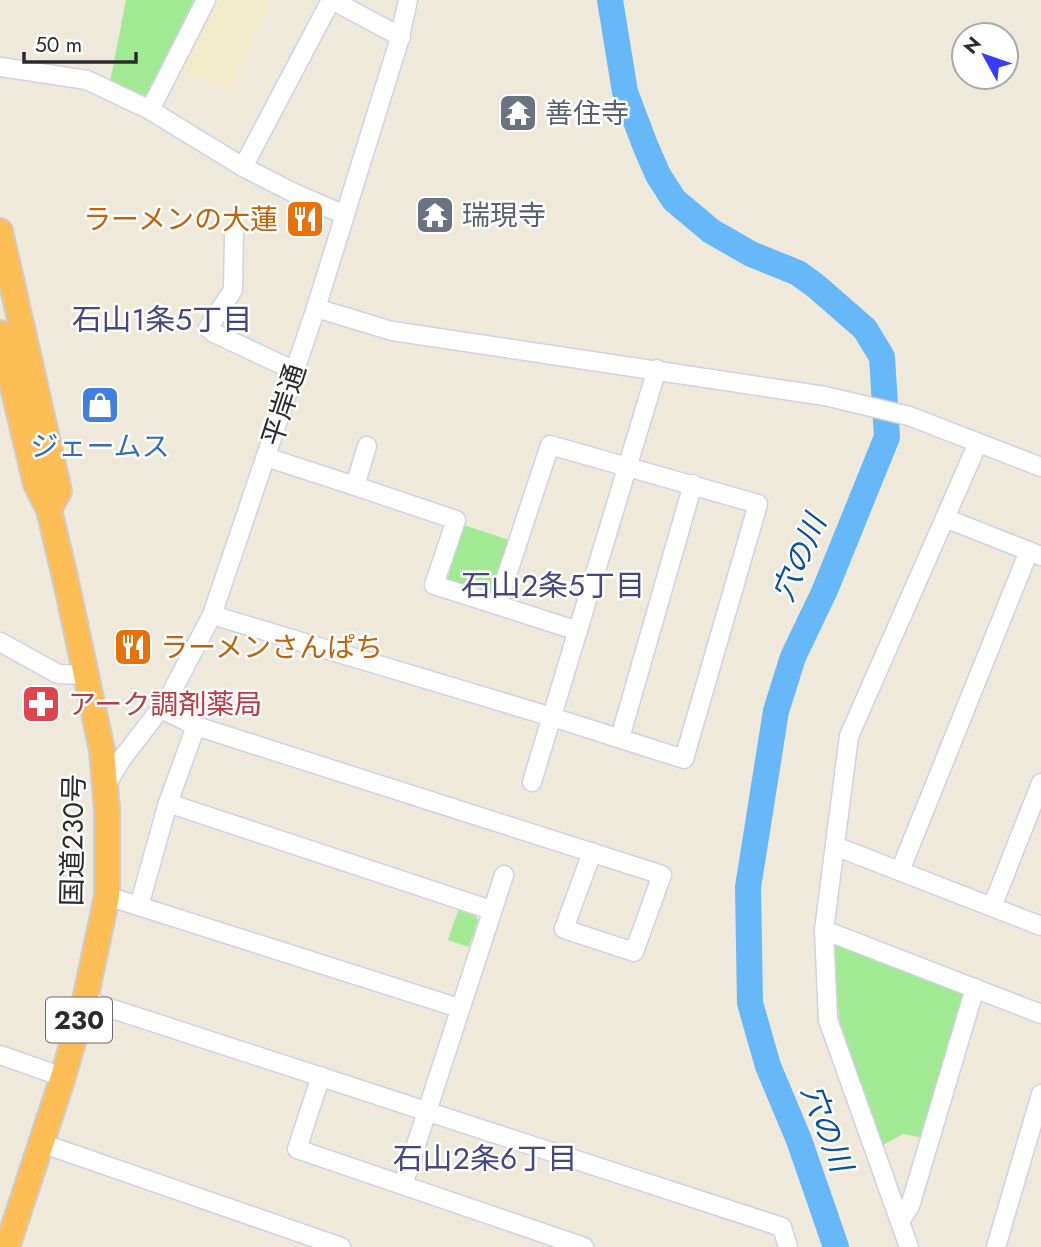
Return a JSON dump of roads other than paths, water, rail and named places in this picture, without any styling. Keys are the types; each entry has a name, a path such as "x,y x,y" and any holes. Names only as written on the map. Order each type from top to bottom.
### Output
{"highway":[{"name":"国道230号","path":"0,231 59,491 50,510"},
{"name":"国道230号","path":"0,333 36,484 50,510 102,750 106,785 107,896 85,1000 63,1077 7,1247"}],"street":[{"path":"150,110 206,0"},
{"path":"243,167 332,0 401,37"},
{"name":"平岸通","path":"106,785 161,709 212,615 316,308 401,37 408,0"},
{"path":"0,66 87,80 150,110 243,167 345,215"},
{"path":"234,234 233,290 208,328 295,371"},
{"path":"316,308 392,331 825,396 909,416 1041,467"},
{"path":"532,782 657,369"},
{"path":"909,1247 828,1020 824,930 849,736 978,443"},
{"path":"212,615 684,759 758,504 550,445 497,605"},
{"path":"355,486 367,446"},
{"path":"266,457 456,520 434,585 578,631"},
{"path":"620,738 693,484"},
{"path":"900,871 1035,554 945,518"},
{"path":"0,642 58,674 86,675"},
{"path":"161,709 196,726 592,852 662,875 634,952 564,929 592,852"},
{"path":"139,906 168,803 196,726"},
{"path":"992,907 1041,783"},
{"path":"168,803 491,910"},
{"path":"835,846 1041,926"},
{"path":"403,1185 504,875"},
{"path":"107,896 459,1008"},
{"path":"824,930 1041,1014"},
{"path":"900,1221 910,1206 975,988"},
{"path":"85,1000 782,1227 788,1247"},
{"path":"0,1055 63,1077"},
{"path":"321,1076 297,1149 584,1247"},
{"path":"996,1247 1041,1094"},
{"path":"41,1143 341,1247"}],"waterway":[{"name":"穴の川","path":"610,0 625,92 658,175 674,200 711,231 751,254 798,273 817,287 865,329 882,357 887,437 825,590 793,657 776,711 748,887 750,1003 768,1066 799,1140 836,1247"}],"place":[{"name":"善住寺","path":"518,113"},
{"name":"瑞現寺","path":"435,215"},
{"name":"ラーメンの大蓮","path":"305,219"},
{"name":"ジェームス","path":"100,405"},
{"name":"ラーメンさんぱち","path":"133,647"},
{"name":"アーク調剤薬局","path":"41,704"}],"district":[{"name":"石山1条5丁目","path":"162,319"},
{"name":"石山2条5丁目","path":"553,585"},
{"name":"石山2条6丁目","path":"485,1158"}]}
